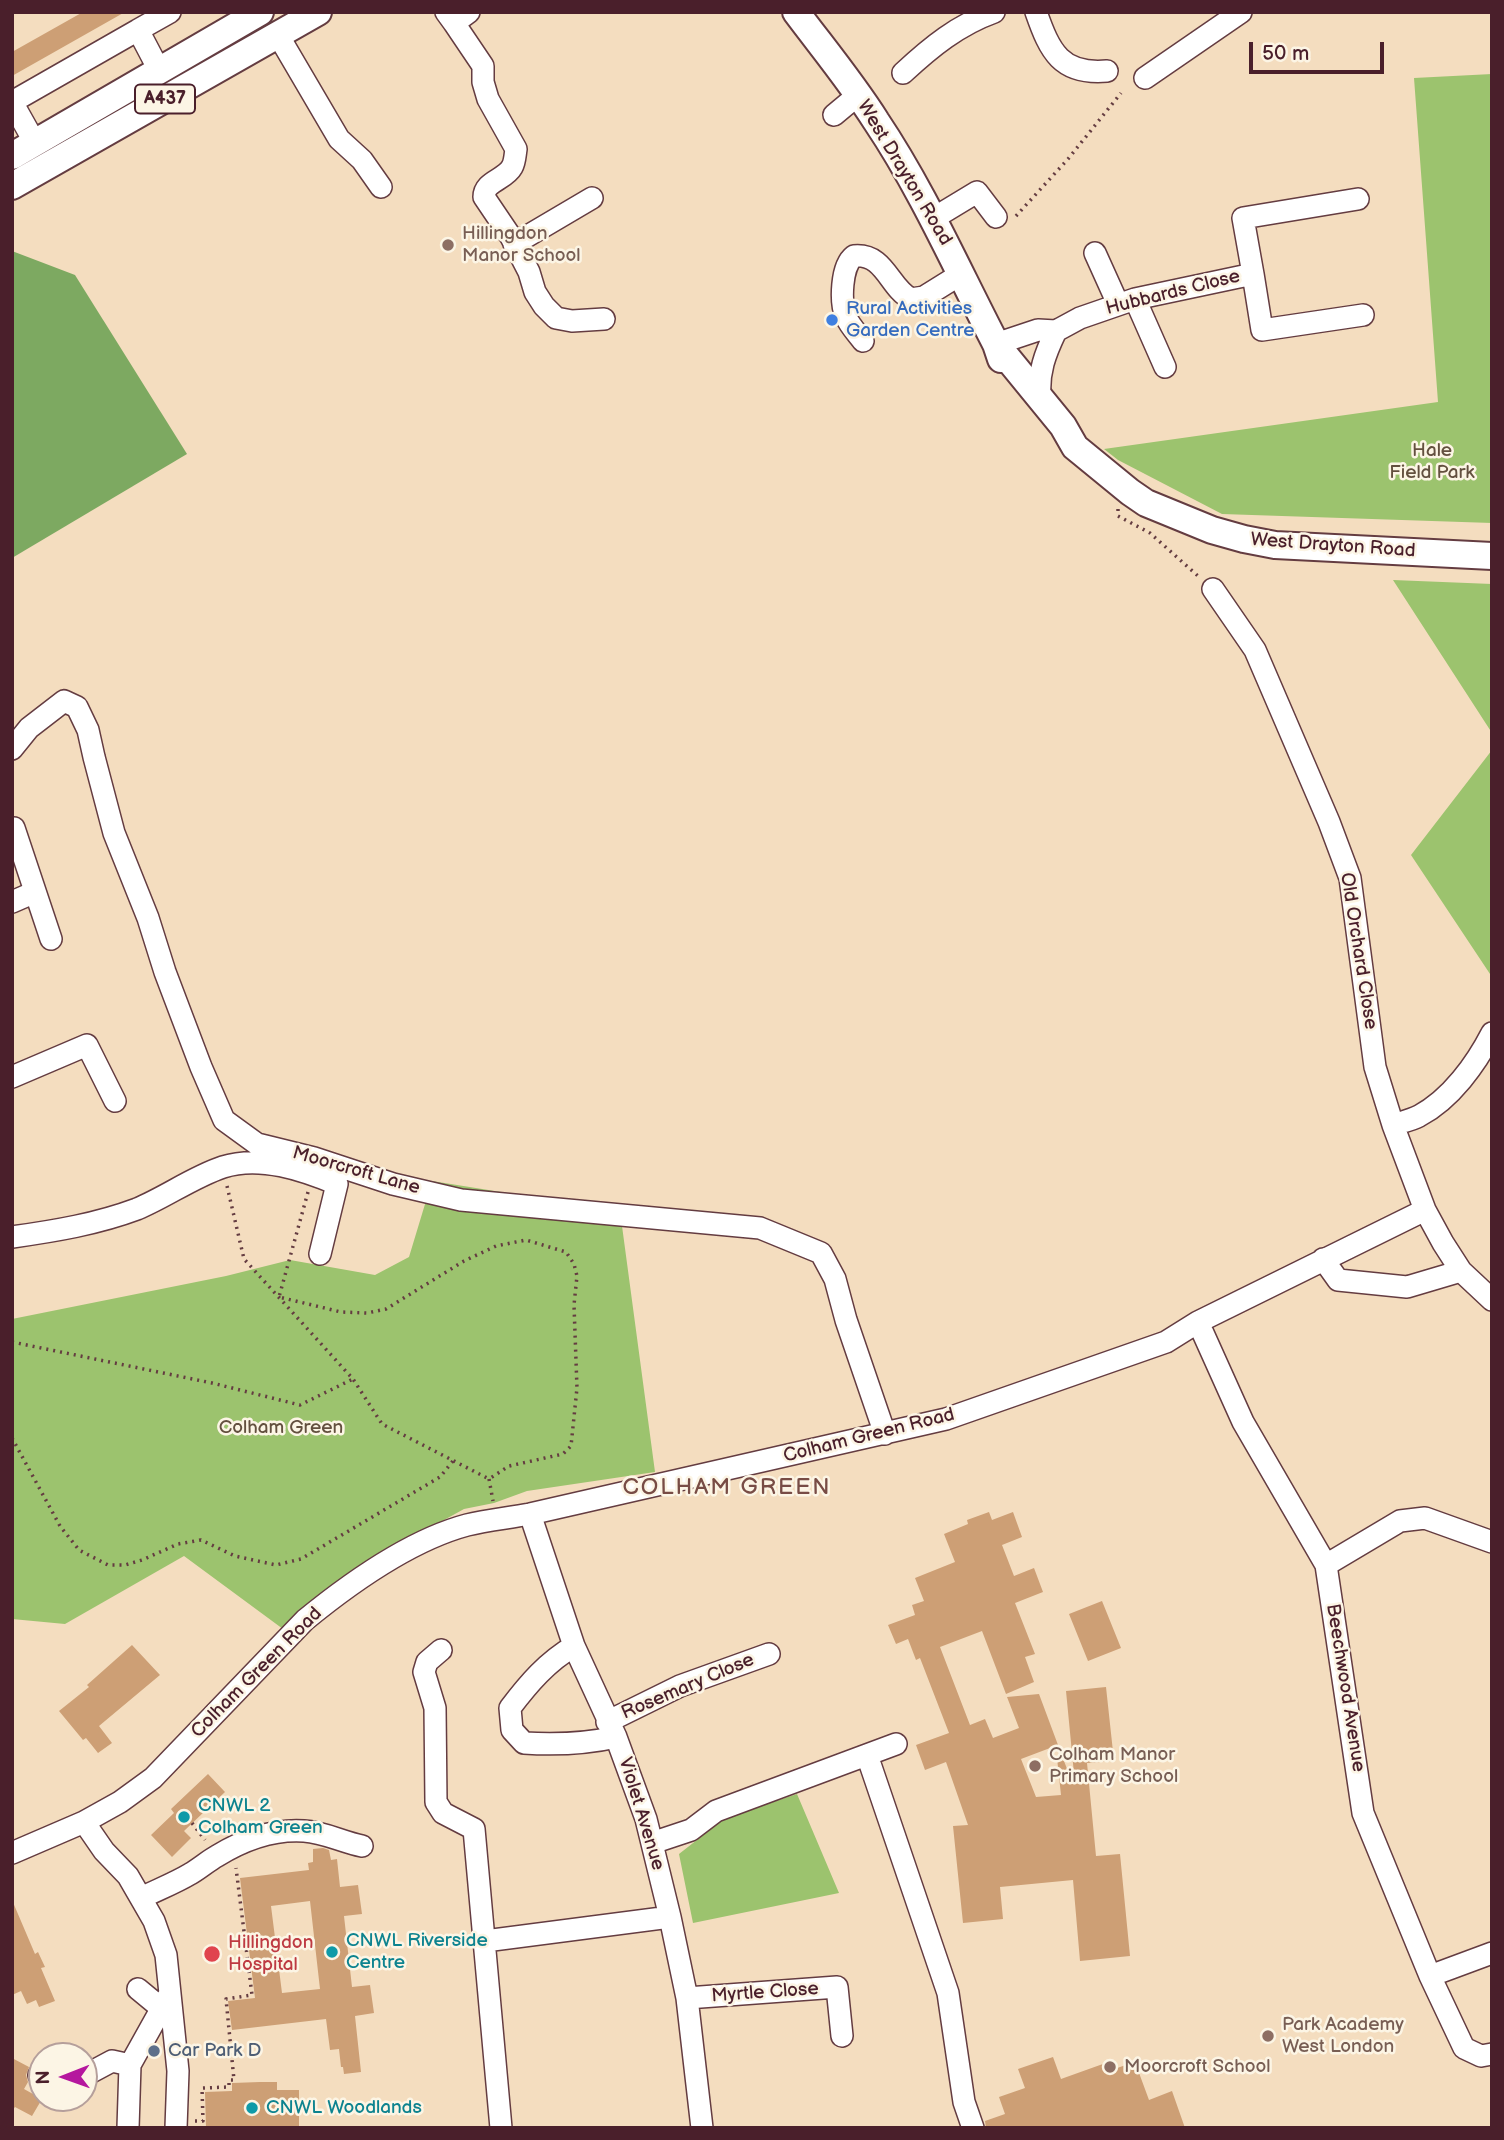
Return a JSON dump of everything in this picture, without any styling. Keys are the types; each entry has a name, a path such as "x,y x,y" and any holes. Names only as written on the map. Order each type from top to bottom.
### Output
{"main road":[{"name":"A437","path":"12,156 260,12"},
{"name":"A437","path":"12,186 318,12"},
{"name":"West Drayton Road","path":"796,12 877,121 934,218 996,344 1013,393 1049,433 1075,447 1146,503 1212,530 1260,543 1492,556"},
{"name":"West Drayton Road","path":"996,344 1063,426 1075,447"}],"street":[{"path":"35,143 12,102 170,12"},
{"path":"903,73 947,35 994,12"},
{"path":"1036,12 1050,46 1065,64 1083,71 1107,71"},
{"path":"1146,78 1241,12"},
{"path":"456,16 483,66 483,82 488,99 516,149 512,166 506,174 486,188 484,197 514,244 544,306 556,318 572,321 604,319"},
{"path":"138,30 159,70"},
{"path":"278,34 339,139 362,160 381,187"},
{"path":"834,115 858,95"},
{"path":"934,218 977,192 996,217"},
{"path":"514,244 592,198"},
{"name":"Hubbards Close","path":"1358,200 1243,218 1262,330 1363,315"},
{"path":"1095,253 1165,367"},
{"path":"863,341 847,320 843,307 846,265 854,256 868,258 883,268 904,296 911,299 924,297 961,274"},
{"name":"Hubbards Close","path":"996,344 1038,330 1056,331 1080,318 1126,302 1252,274"},
{"path":"1040,398 1040,370 1056,331"},
{"name":"Old Orchard Close","path":"1213,589 1255,650 1329,822 1350,878 1376,1066 1393,1125 1425,1210 1461,1271 1492,1300"},
{"name":"Moorcroft Lane","path":"12,748 29,729 64,701 77,707 88,730 114,833 148,918 201,1067 225,1119 257,1144 314,1158 393,1184 461,1200 760,1228 821,1253 835,1279 884,1434"},
{"path":"14,828 51,939"},
{"path":"12,902 35,892"},
{"path":"1393,1125 1420,1115 1454,1089 1479,1057 1492,1033"},
{"path":"12,1077 87,1045 115,1101"},
{"path":"12,1237 94,1223 139,1208 224,1166 257,1162 306,1171 337,1184 320,1254"},
{"name":"Colham Green Road","path":"12,1853 84,1822 120,1802 153,1778 305,1620 403,1551 461,1527 530,1514 946,1419 1166,1342 1198,1322 1425,1210"},
{"path":"1323,1259 1338,1280 1407,1287 1461,1271"},
{"name":"Beechwood Avenue","path":"1198,1322 1243,1422 1326,1565 1363,1813 1430,1976 1464,2048 1486,2055"},
{"name":"Violet Avenue","path":"530,1514 574,1646 611,1729 646,1819 687,1998 702,2128"},
{"path":"1326,1565 1400,1521 1425,1518 1492,1542"},
{"name":"Rosemary Close","path":"574,1646 533,1678 510,1708 512,1730 524,1743 589,1743 680,1686 769,1654"},
{"path":"441,1650 427,1662 424,1672 435,1709 436,1801 443,1813 474,1829 501,2128"},
{"path":"652,1843 691,1830 716,1811 896,1744"},
{"path":"867,1755 948,1993 964,2102 973,2128"},
{"path":"84,1822 103,1852 128,1876 163,1944 166,1955 165,2002 177,2071 176,2128"},
{"path":"141,1898 190,1874 227,1850 261,1835 286,1830 320,1832 342,1842 362,1846"},
{"path":"485,1941 670,1917"},
{"path":"1430,1976 1492,1953"},
{"name":"Myrtle Close","path":"687,1998 837,1987 842,2036"},
{"path":"138,1989 165,2002"},
{"path":"128,2128 130,2065 165,2002"},
{"path":"98,2068 112,2061 130,2065"}],"path":[{"path":"996,217 1010,221 1020,212 1068,159 1121,93"},
{"path":"1117,482 1118,516 1150,533 1213,589"},
{"path":"225,1177 244,1259 353,1379 382,1424 489,1479"},
{"path":"279,1297 310,1183"},
{"path":"279,1297 341,1312 367,1313 386,1308 464,1261 496,1247 526,1240 566,1252 574,1264 577,1276 574,1304 577,1388 570,1446 563,1454 509,1466 489,1479"},
{"path":"12,1342 212,1383 300,1405 353,1379"},
{"path":"12,1438 60,1526 72,1542 79,1550 108,1565 134,1563 178,1544 201,1541 235,1556 276,1566 300,1559 440,1478 453,1461"},
{"path":"489,1479 494,1503"},
{"path":"193,2128 192,2121 203,2121 202,2088 229,2087 229,2080 234,2080 226,2000 251,1996 235,1864"}],"green space":[{"name":"Hale Field Park","path":"1492,74 1492,523 1222,514 1118,460 1104,449 1438,402 1414,78"},
{"path":"12,251 75,275 187,454 12,558"},
{"path":"1393,580 1492,584 1492,733"},
{"path":"1492,750 1492,977 1411,855"},
{"name":"Colham Green","path":"432,1181 620,1211 655,1472 527,1491 494,1503 464,1509 375,1558 283,1629 184,1556 65,1624 12,1619 12,1319 226,1276 290,1260 375,1275 409,1257"},
{"path":"797,1794 839,1893 693,1923 679,1854 725,1818"}],"building":[{"path":"83,12 125,12 12,76 12,52"},
{"path":"989,1512 992,1520 1013,1512 1022,1537 1002,1545 1014,1576 1034,1568 1043,1592 1015,1603 1035,1654 1025,1657 1034,1682 1006,1694 982,1631 940,1647 970,1725 985,1719 993,1738 1019,1728 1007,1697 1039,1694 1058,1745 1021,1759 1036,1797 1061,1795 1057,1758 1062,1756 1075,1784 1066,1691 1106,1687 1114,1761 1087,1763 1096,1856 1120,1854 1130,1956 1080,1961 1073,1880 1000,1887 1003,1919 963,1923 953,1826 968,1825 946,1762 925,1770 916,1745 949,1733 920,1658 916,1660 908,1639 896,1644 888,1625 915,1615 912,1605 924,1601 915,1578 955,1562 944,1534 968,1524 967,1520"},
{"path":"1102,1601 1121,1648 1088,1661 1069,1614"},
{"path":"132,1645 160,1675 99,1726 112,1743 98,1753 86,1738 83,1740 59,1711 89,1687 87,1685"},
{"name":"CNWL 2 Colham Green","path":"208,1774 225,1792 184,1831 191,1838 172,1857 151,1835 174,1813 171,1809"},
{"name":"CNWL Riverside Centre","path":"313,1849 329,1850 331,1860 337,1859 340,1887 358,1885 362,1914 344,1916 352,1987 370,1985 374,2013 355,2016 361,2072 344,2074 339,2049 330,2050 326,2019 232,2030 228,2001 255,1998 240,1878 309,1870 308,1863 313,1862","holes":["310,1901 320,1989 282,1993 271,1906"]},
{"path":"12,1900 35,1954 38,1952 45,1967 41,1968 55,2001 39,2007 36,2000 27,2004 21,1991 12,1995"},
{"path":"1053,2057 1061,2079 1114,2060 1117,2068 1135,2062 1149,2100 1172,2091 1185,2128 986,2128 985,2121 1005,2114 999,2097 1025,2088 1018,2069"},
{"path":"12,2058 28,2066 28,2082 24,2089 28,2091 28,2112 34,2112 32,2116 15,2107 12,2111"},
{"name":"CNWL Woodlands","path":"277,2082 277,2090 299,2090 299,2128 206,2128 205,2092 232,2091 232,2083"}],"place":[{"name":"Hillingdon Manor School","path":"448,245"},
{"name":"Rural Activities Garden Centre","path":"832,320"},
{"name":"Colham Manor Primary School","path":"1035,1766"},
{"name":"CNWL 2 Colham Green","path":"184,1817"},
{"name":"CNWL Riverside Centre","path":"332,1952"},
{"name":"Hillingdon Hospital","path":"212,1954"},
{"name":"Park Academy West London","path":"1268,2036"},
{"name":"Car Park D","path":"154,2051"},
{"name":"Moorcroft School","path":"1110,2067"},
{"name":"CNWL Woodlands","path":"252,2108"}],"district":[{"name":"COLHAM GREEN","path":"727,1488"}]}
